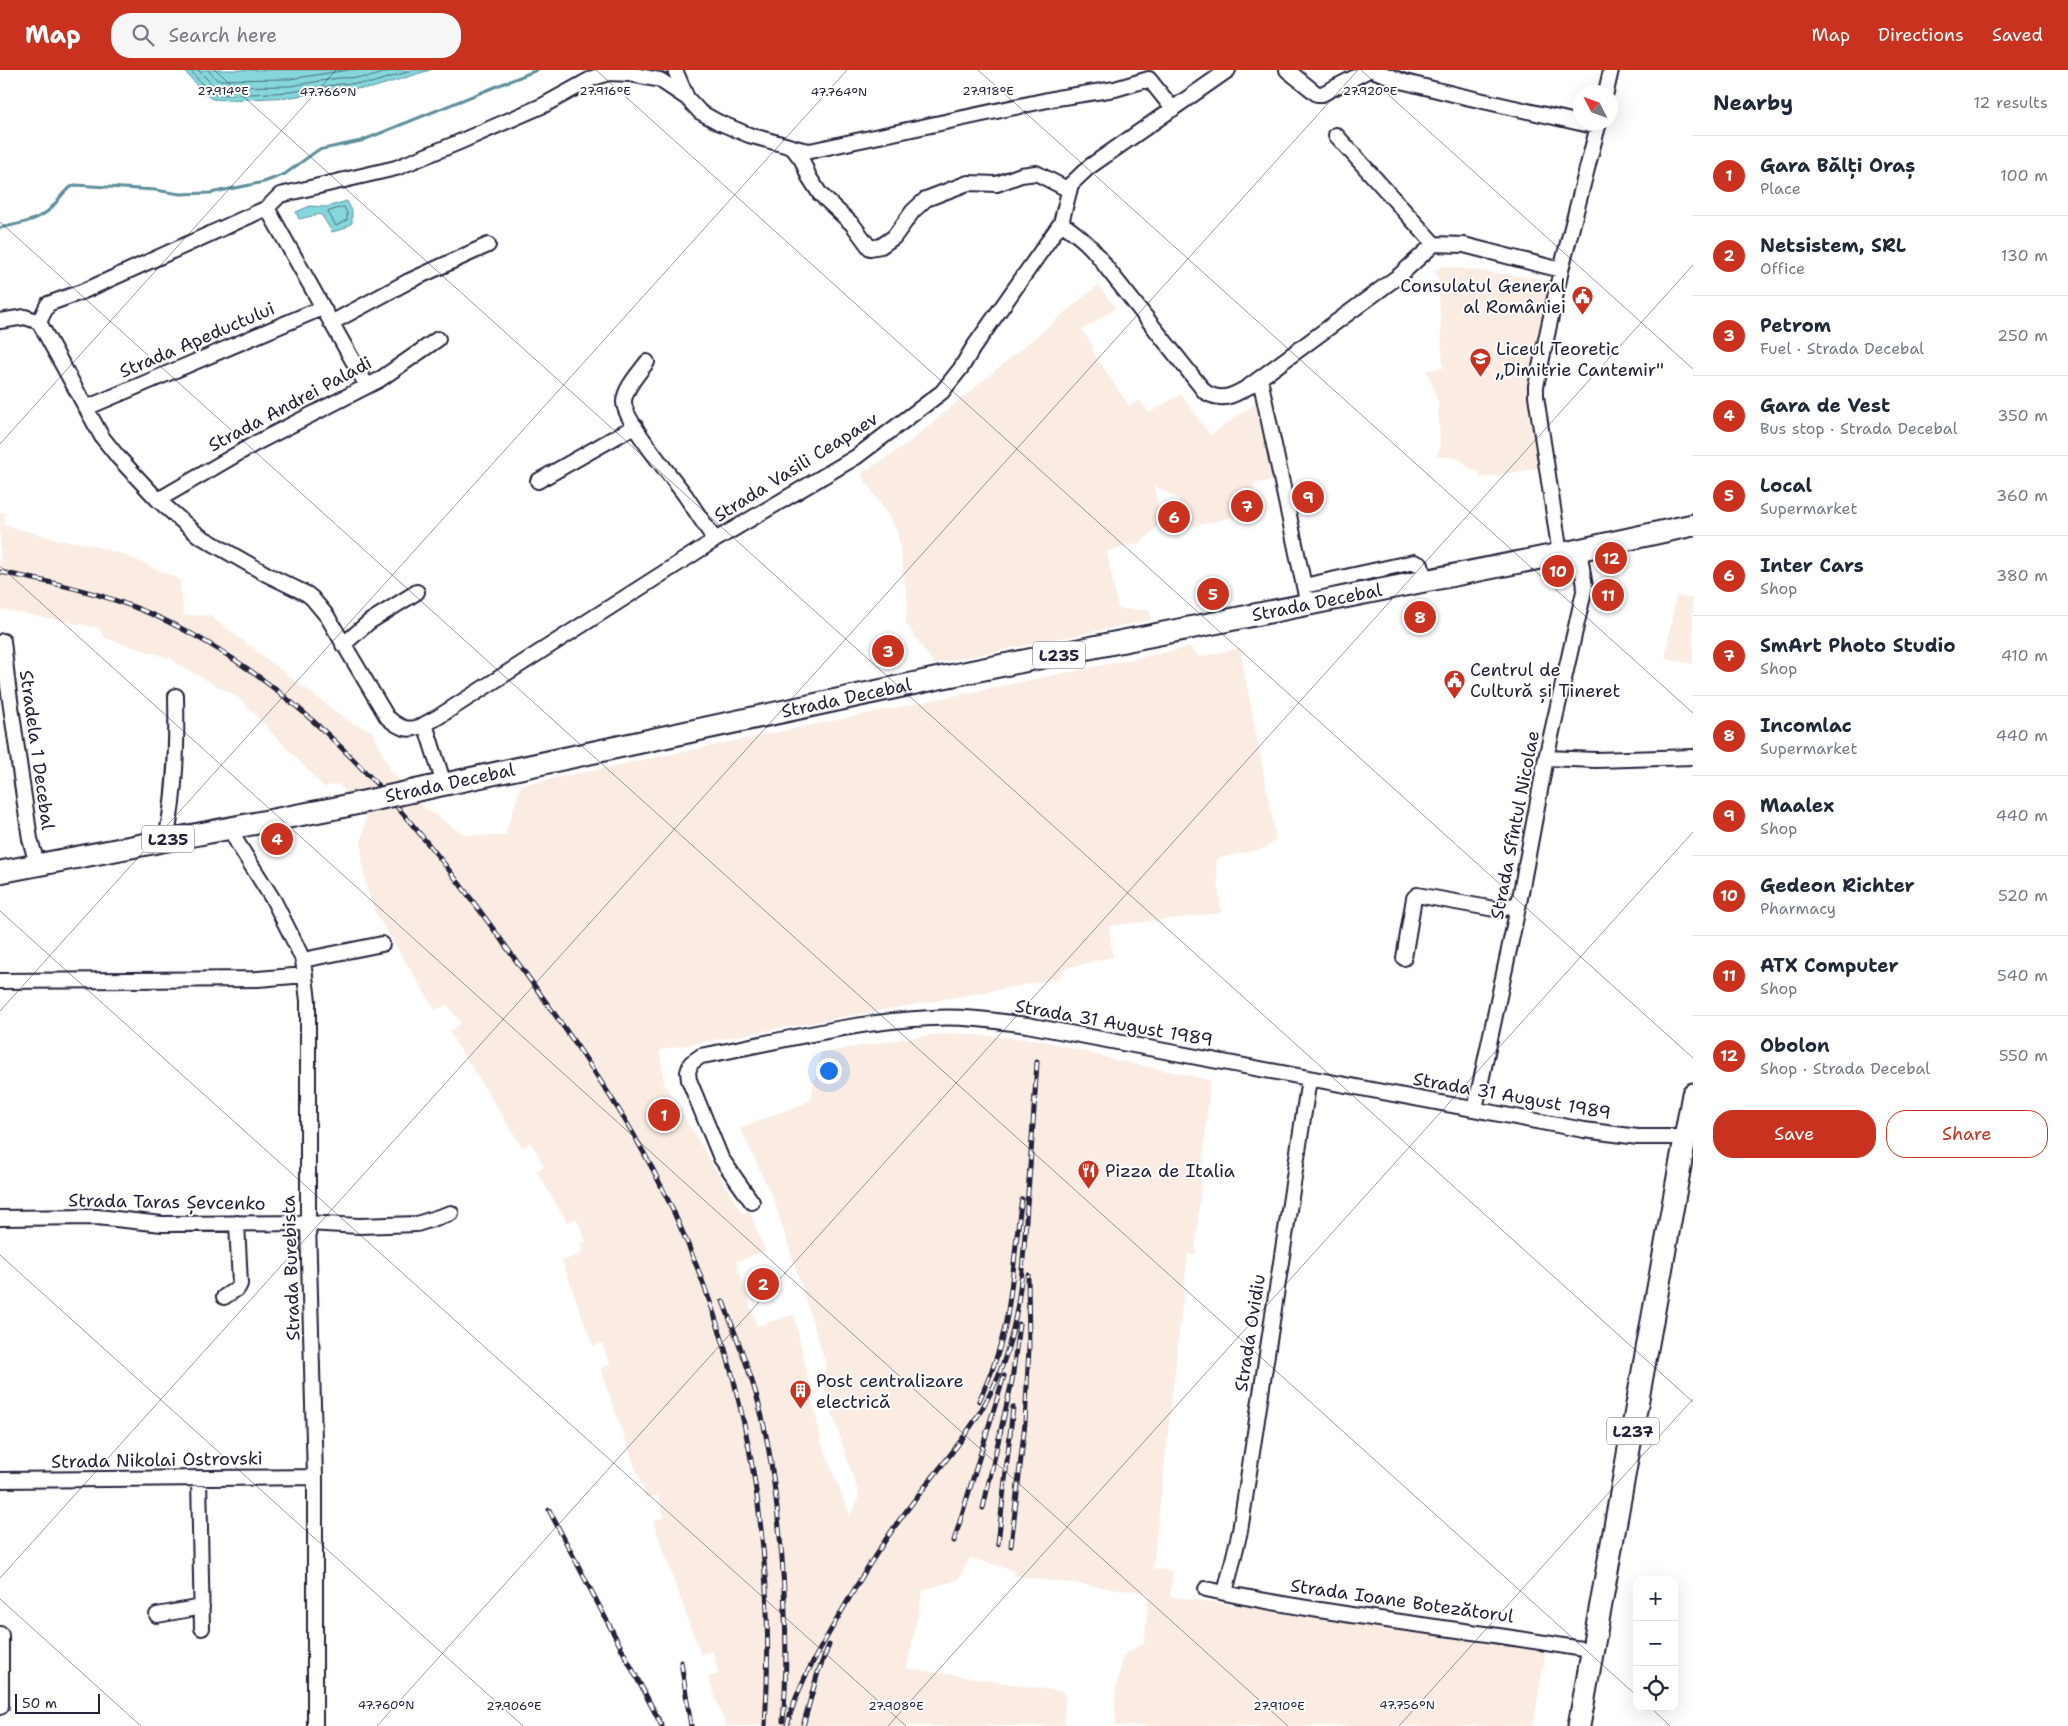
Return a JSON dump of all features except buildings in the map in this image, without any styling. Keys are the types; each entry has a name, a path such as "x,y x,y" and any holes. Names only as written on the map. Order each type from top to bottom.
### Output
{"main road":[{"name":"Strada Decebal","path":"0,872 336,808 944,677 1306,595 1425,581 1693,525"},
{"name":"L237","path":"1580,1726 1693,1094"}],"street":[{"path":"675,70 687,98"},
{"name":"Strada Vasili Ceapaev","path":"343,645 382,710 398,727 412,729 438,718 715,540 856,457 942,392 961,368 1061,223 1069,190 1076,179 1088,167 1228,70"},
{"path":"1287,70 1317,94 1322,94 1370,70 1405,82 1448,93 1573,119"},
{"path":"1608,85 1611,70"},
{"path":"39,322 48,304 84,291 267,208 280,195 396,168 457,144 544,105 593,78 609,73 630,74 660,80 687,98 700,112 749,135 810,151 1056,98 1115,89 1151,75 1173,109"},
{"name":"Strada Sfîntul Nicolae","path":"1476,1109 1519,903 1546,758 1585,586 1570,552 1536,396 1561,270 1598,130"},
{"path":"1336,135 1434,244"},
{"path":"792,146 802,160 809,177 820,194 853,225 870,248 881,246 894,237 913,211 926,199 968,182 997,184 1021,175 1036,173 1069,190"},
{"path":"267,208 367,386"},
{"path":"1061,223 1080,235 1096,251 1106,267 1205,392 1220,398 1231,397 1260,379 1400,274 1434,244 1464,245 1561,270"},
{"path":"332,323 409,281 488,245"},
{"name":"Strada Apeductului","path":"86,408 322,308"},
{"path":"0,321 25,317 39,322 102,437 158,500 198,535 268,575 307,594 327,616 343,645 369,622 417,592"},
{"name":"Strada Andrei Paladi","path":"158,500 256,443 367,386 438,339"},
{"path":"647,362 625,398 625,407 648,448 684,494 715,540"},
{"path":"1260,379 1306,595"},
{"path":"538,481 635,426"},
{"name":"Stradela 1 Decebal","path":"3,641 28,821 36,864"},
{"path":"166,839 171,815 175,769 176,696"},
{"path":"425,724 435,786"},
{"path":"1546,758 1596,760 1693,757"},
{"name":"Strada Burebista","path":"230,828 285,922 302,960 308,1001 308,1223 315,1477 315,1726"},
{"path":"1404,958 1414,898 1417,895 1500,910 1519,903"},
{"path":"302,960 382,944"},
{"path":"0,981 258,979 305,975"},
{"name":"Strada 31 August 1989","path":"752,1202 721,1158 690,1080 689,1068 691,1063 698,1058 882,1022 932,1018 963,1018 1027,1025 1607,1133 1659,1138 1685,1136"},
{"name":"Strada Ovidiu","path":"1225,1593 1240,1531 1309,1079"},
{"name":"Strada Taras Șevcenko","path":"0,1218 97,1218 162,1224 308,1223 359,1226 405,1225 451,1213"},
{"path":"224,1297 238,1288 240,1284 237,1223"},
{"name":"Strada Nikolai Ostrovski","path":"0,1480 315,1477"},
{"path":"199,1478 202,1628"},
{"name":"Strada Ioane Botezătorul","path":"1206,1589 1301,1606 1524,1638 1594,1651"},
{"path":"157,1615 202,1607"},
{"path":"0,1635 0,1706"}],"shaded area":[{"name":"Liceul Teoretic „Dimitrie Cantemir\"","path":"1442,266 1542,279 1550,295 1528,387 1539,468 1480,478 1480,472 1471,469 1459,459 1437,456 1440,448 1438,402 1427,370 1443,368 1438,278 1434,272"},
{"path":"1098,285 1116,308 1082,330 1094,347 1091,349 1129,406 1140,400 1149,413 1181,394 1210,435 1259,401 1277,480 1253,484 1258,512 1180,529 1174,502 1179,501 1179,499 1154,486 1161,523 1141,543 1107,551 1118,609 1150,610 1151,620 934,664 905,622 908,604 897,530 861,474 908,443"},
{"path":"0,512 5,512 4,525 59,540 88,544 122,554 179,579 184,615 209,615 351,723 372,731 390,769 423,807 465,835 505,836 521,785 1190,647 1199,657 1240,648 1276,839 1266,848 1216,859 1221,913 1109,926 1113,957 1066,968 1057,979 660,1050 664,1083 742,1213 749,1210 765,1251 736,1262 757,1326 794,1314 822,1444 850,1516 859,1495 820,1376 827,1368 775,1203 740,1128 810,1101 821,1053 906,1038 950,1033 1041,1040 1116,1060 1210,1080 1195,1255 1188,1254 1153,1568 1173,1571 1170,1596 1546,1650 1533,1726 1116,1726 1115,1695 1123,1655 1144,1643 1149,1593 1014,1576 1013,1570 970,1558 958,1580 923,1590 907,1668 1065,1692 1064,1726 726,1726 708,1678 718,1674 713,1651 700,1654 653,1521 664,1517 658,1495 646,1498 600,1369 610,1365 602,1343 593,1346 562,1261 582,1253 580,1244 586,1242 576,1218 567,1222 536,1171 544,1166 531,1143 522,1147 449,1032 461,1023 447,1005 435,1010 375,912 368,893 363,869 361,844 366,817 339,784 324,787 239,698 177,664 174,660 105,638 99,628 0,609"},
{"path":"1676,596 1693,599 1693,664 1665,659"}],"water":[{"path":"184,70 430,70 372,88 340,89 292,97 229,100 212,99 203,93"},
{"path":"347,201 352,211 352,223 343,229 332,232 321,214 299,219 296,212 310,206 326,207"}],"waterway":[{"path":"0,228 43,215 63,193 75,185 155,190 180,194 210,193 264,182 285,174 318,150 361,141 537,70"}],"railway":[{"path":"0,572 96,594 151,614 207,642 259,677 308,716 354,760 397,806 437,855 476,905 560,1021 590,1066 634,1135 670,1204 700,1274 724,1347 743,1421 757,1496 765,1572 768,1649 765,1726"},
{"path":"787,1726 796,1698 808,1672 853,1591 900,1520 975,1421 992,1390 1001,1368 1009,1345 1022,1276 1037,1062"},
{"path":"979,1401 988,1381 1004,1331 1009,1306 1022,1199"},
{"path":"1011,1546 1025,1423 1029,1348 1028,1275"},
{"path":"723,1301 758,1401 773,1479 782,1558 785,1620 786,1680 783,1721"},
{"path":"983,1508 1012,1381 1019,1324"},
{"path":"954,1541 1004,1376"},
{"path":"998,1544 1013,1407"},
{"path":"549,1510 662,1726"},
{"path":"803,1726 818,1672 829,1645"},
{"path":"681,1662 691,1726"}],"place":[{"name":"Consulatul General al României","path":"1582,315"},
{"name":"Liceul Teoretic „Dimitrie Cantemir\"","path":"1480,378"},
{"name":"Maalex","path":"1308,497"},
{"name":"SmArt Photo Studio","path":"1247,506"},
{"name":"Inter Cars","path":"1174,517"},
{"name":"Obolon","path":"1611,558"},
{"name":"Gedeon Richter","path":"1558,571"},
{"name":"Local","path":"1213,594"},
{"name":"ATX Computer","path":"1608,595"},
{"name":"Incomlac","path":"1420,617"},
{"name":"Petrom","path":"888,651"},
{"name":"Centrul de Cultură și Tineret","path":"1454,699"},
{"name":"Gara de Vest","path":"277,839"},
{"name":"Gara Bălți Oraș","path":"664,1115"},
{"name":"Pizza de Italia","path":"1089,1190"},
{"name":"Netsistem, SRL","path":"763,1284"},
{"name":"Post centralizare electrică","path":"800,1410"}]}
